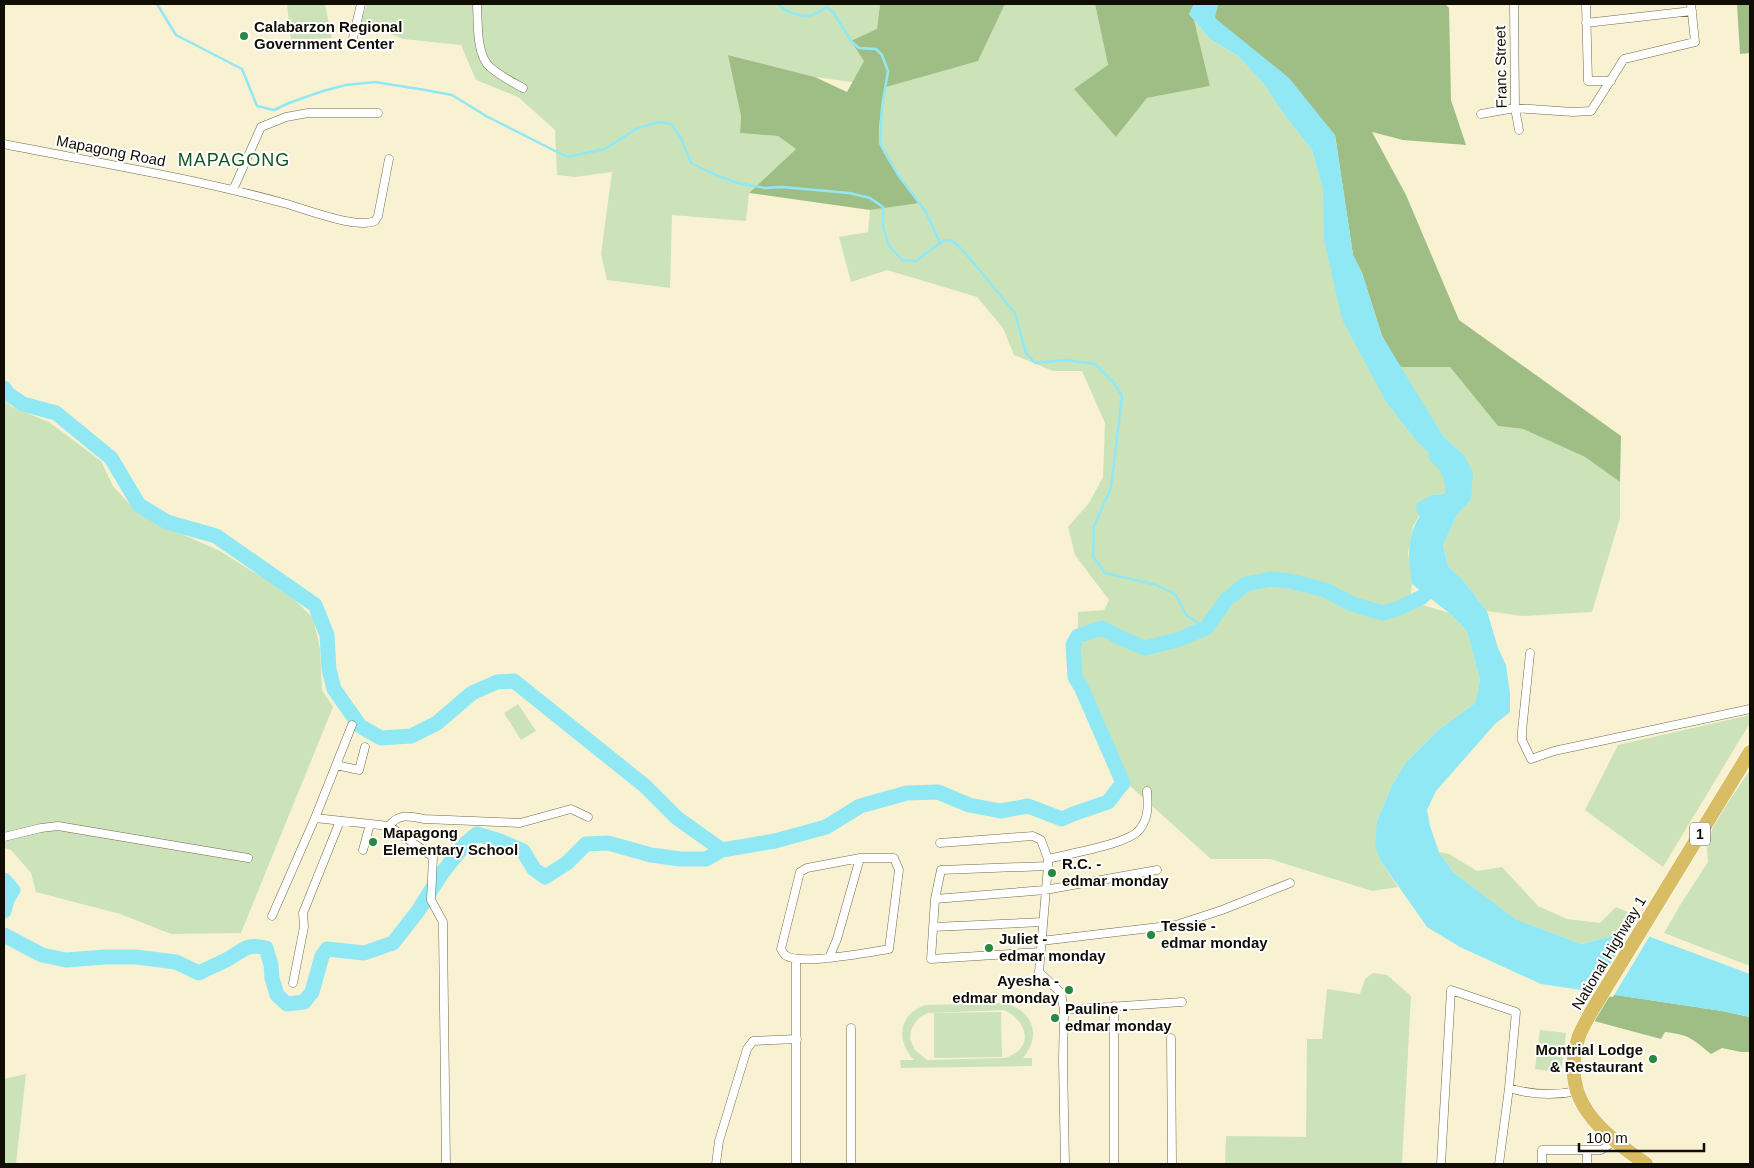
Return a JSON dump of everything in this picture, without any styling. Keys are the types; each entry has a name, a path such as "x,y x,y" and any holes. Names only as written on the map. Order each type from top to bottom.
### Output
{"highway":[{"name":"National Highway 1","path":"1646,1164 1615,1141 1593,1120 1584,1108 1577,1091 1574,1067 1575,1055 1580,1036 1591,1012 1750,752"}],"street":[{"path":"353,38 361,4"},
{"path":"477,4 483,58 489,66 523,88"},
{"name":"Franc Street","path":"1514,4 1515,108 1519,130"},
{"path":"1586,4 1588,81 1611,81"},
{"path":"1481,114 1515,108 1573,112 1591,111 1624,59 1695,42 1691,7 1586,23"},
{"path":"233,190 260,127 286,117 308,113 378,113"},
{"name":"Mapagong Road","path":"4,144 233,190 342,220 369,224 375,221 378,216 388,159"},
{"path":"1530,654 1522,740 1531,759 1554,750 1750,709"},
{"path":"272,916 315,818 352,725"},
{"path":"336,764 359,770 365,748"},
{"path":"1040,952 931,959 936,900 941,870 1048,862 1136,834 1148,813 1147,791"},
{"path":"389,826 401,816 412,816 424,820 520,823 572,809 588,817"},
{"path":"315,818 389,826 432,858 431,900 442,922 444,931 446,1164"},
{"path":"293,983 304,926 303,913 340,821"},
{"path":"363,850 370,824"},
{"path":"4,837 58,826 248,858"},
{"path":"940,843 1033,836 1041,840 1048,862 1039,972 1062,993 1064,1010 1065,1164"},
{"path":"829,958 837,940 860,858"},
{"path":"860,858 894,858 899,870 889,950 829,958 796,959 786,956 781,949 800,872 808,868 860,858"},
{"path":"936,900 1045,890 1157,870"},
{"path":"1041,941 1176,925 1216,912 1290,883"},
{"path":"933,927 1043,922"},
{"path":"796,959 796,1164"},
{"path":"1440,1164 1452,990 1516,1012 1499,1164"},
{"path":"1064,1010 1182,1002"},
{"path":"1114,1006 1114,1164"},
{"path":"851,1028 851,1164"},
{"path":"1171,1038 1172,1164"},
{"path":"716,1164 719,1141 748,1049 753,1041 797,1039"},
{"path":"1509,1088 1541,1094 1563,1094 1577,1091"},
{"path":"1542,1164 1542,1150 1601,1150 1615,1141"},
{"path":"1587,1151 1587,1164"}],"green space":[{"path":"287,4 325,4 332,38 291,40"},
{"path":"367,4 880,4 877,29 978,61 1005,4 1095,4 1108,65 1116,137 1147,98 1210,86 1194,20 1210,39 1238,56 1264,84 1283,113 1312,150 1386,402 1417,442 1453,475 1455,486 1448,493 1432,495 1413,526 1408,553 1412,584 1410,601 1449,613 1467,631 1480,680 1475,703 1437,731 1406,762 1392,785 1377,821 1380,860 1398,887 1372,891 1270,859 1211,859 1131,787 1113,761 1075,677 1078,612 1104,610 1109,600 1075,555 1068,527 1089,503 1103,477 1105,423 1082,371 1053,371 1014,355 1003,328 977,297 887,270 851,282 839,237 868,232 870,210 919,203 892,167 880,144 879,124 886,87 815,77 729,55 741,116 740,133 778,136 796,149 749,193 746,221 672,215 670,288 607,280 601,254 612,172 575,177 557,175 555,130 518,97 476,80 461,45 403,39 361,22"},
{"path":"880,4 1005,4 978,61 886,87 879,124 880,145 893,167 920,203 870,210 749,193 796,149 778,136 740,133 741,116 728,55 815,77 847,92 864,61 851,41 877,29"},
{"path":"1095,4 1194,4 1189,14 1194,20 1210,86 1147,98 1116,137 1074,89 1108,65"},
{"path":"1218,4 1445,4 1449,8 1451,100 1466,145 1403,140 1372,132 1406,195 1459,320 1621,436 1620,482 1585,457 1523,429 1498,426 1450,367 1400,367 1382,336 1362,273 1353,255 1335,135 1214,18"},
{"path":"1737,4 1750,4 1750,53 1740,54"},
{"path":"1400,367 1450,367 1498,426 1523,429 1585,457 1620,482 1620,518 1592,612 1522,616 1487,611 1462,579 1448,566 1443,545 1457,515 1471,500 1464,455 1444,437"},
{"path":"4,401 12,407 49,422 101,461 113,486 135,510 175,531 220,551 290,595 313,618 320,648 322,690 333,707 241,933 171,934 120,914 36,892 31,873 11,850 4,848"},
{"path":"518,704 536,731 521,740 504,713"},
{"path":"1750,715 1750,723 1663,867 1585,810 1618,745"},
{"path":"1750,770 1750,966 1664,933 1708,862 1707,849 1714,823"},
{"path":"1439,852 1449,854 1477,871 1502,867 1538,906 1567,919 1600,923 1616,907 1633,914 1616,935 1581,944 1514,919 1453,872"},
{"path":"1373,973 1387,975 1411,996 1402,1164 1225,1164 1226,1136 1306,1137 1307,1039 1322,1039 1327,989 1360,994 1365,979"},
{"path":"1610,994 1750,1017 1750,1052 1722,1048 1711,1054 1694,1041 1680,1034 1665,1032 1661,1039 1594,1021"},
{"path":"1005,1003 1015,1007 1028,1018 1032,1025 1032,1041 1023,1058 1032,1058 1032,1066 901,1068 900,1060 914,1060 904,1044 902,1036 905,1021 916,1009 925,1005","holes":["1004,1010 1012,1015 1023,1028 1024,1042 1021,1048 1014,1054 1005,1058 927,1060 915,1050 910,1039 911,1030 915,1023 920,1017 928,1013"]},
{"path":"1001,1012 1002,1057 934,1058 934,1013"},
{"path":"1540,1030 1566,1033 1561,1073 1535,1069"},
{"path":"26,1074 16,1164 4,1164 4,1079"}],"water":[{"path":"1194,4 1218,4 1215,18 1289,78 1335,135 1353,255 1362,273 1382,336 1444,437 1464,455 1473,473 1471,500 1457,515 1443,545 1448,566 1462,579 1487,611 1498,648 1506,665 1510,693 1510,712 1495,724 1436,791 1427,810 1430,826 1439,852 1453,872 1515,919 1581,944 1616,935 1648,936 1750,974 1750,1017 1722,1011 1541,984 1460,947 1427,927 1380,860 1375,845 1377,821 1392,785 1406,762 1437,731 1475,703 1480,680 1467,631 1449,613 1412,584 1409,549 1412,532 1420,516 1416,511 1417,503 1432,495 1448,493 1455,486 1453,475 1417,442 1386,402 1342,319 1324,240 1323,189 1312,150 1283,113 1264,84 1238,56 1210,39 1189,14"}],"pier":[{"path":"1629,933 1651,934 1613,997 1592,994"}],"waterway":[{"path":"157,4 176,35 242,69 257,106 274,110 323,91 346,85 375,82 425,90 452,95 486,116 567,157 605,149 636,129 658,122 671,124 681,138 691,163 737,183 765,188 782,187 849,193 870,198 883,207 883,226 889,246 902,260 916,261 944,240 953,241 1015,313 1026,353 1035,363 1066,360 1095,364 1114,383 1122,396 1111,488 1094,526 1093,556 1105,573 1157,585 1175,594 1186,615 1206,628"},
{"path":"778,4 789,12 803,16 814,14 827,7 833,12 851,41 859,48 876,49 882,55 888,71 882,107 880,143 898,175 926,212 940,243"},
{"path":"4,388 8,394 23,404 56,413 111,458 139,505 167,522 216,536 315,605 327,635 329,669 334,689 360,726 381,738 411,736 437,723 472,693 497,682 514,681 645,786 677,818 722,850"},
{"path":"1436,456 1446,466 1451,477 1453,492 1450,506"},
{"path":"4,935 42,955 66,960 136,957 176,962 199,973 246,948 254,946 266,948 277,995 287,1004 304,1002 312,992 322,956 327,949 364,953 393,943 418,911 442,873 466,843 477,834 523,851 534,869 545,877 567,863 586,844 608,843 651,855 680,859 706,859 722,850 775,841 826,827 860,806 907,793 938,792 969,805 1000,811 1028,806 1062,819 1108,802 1123,783 1075,677 1073,645 1078,636 1102,628 1145,648 1177,640 1206,628 1227,599 1246,584 1271,579 1290,581 1325,590 1352,604 1382,613 1397,609 1422,597 1432,588"},
{"path":"4,880 13,890 7,900 4,911"}],"place":[{"name":"Calabarzon Regional Government Center","path":"244,36"},
{"name":"Mapagong Elementary School","path":"373,842"},
{"name":"R.C. - edmar monday","path":"1052,873"},
{"name":"Tessie - edmar monday","path":"1151,935"},
{"name":"Juliet - edmar monday","path":"989,948"},
{"name":"Ayesha - edmar monday","path":"1069,990"},
{"name":"Pauline - edmar monday","path":"1055,1018"},
{"name":"Montrial Lodge & Restaurant","path":"1653,1059"}],"district":[{"name":"MAPAGONG","path":"234,160"}]}
